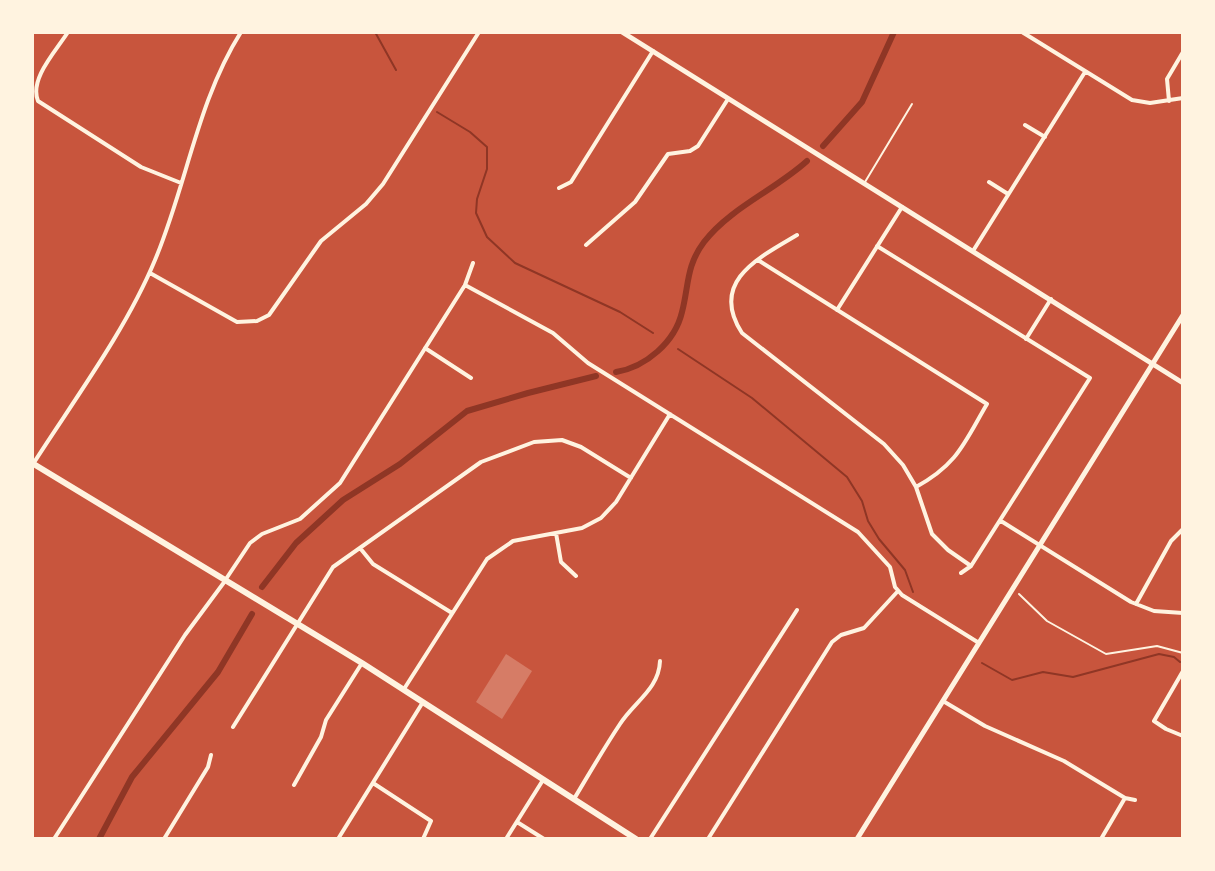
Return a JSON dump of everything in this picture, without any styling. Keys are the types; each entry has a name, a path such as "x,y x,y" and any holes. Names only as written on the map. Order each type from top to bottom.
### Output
{"main road":[{"path":"622,32 1183,383"},
{"path":"857,839 1183,315"},
{"path":"33,463 404,689 636,839"}],"street":[{"path":"68,32 37,83 38,101 141,167 181,183"},
{"path":"33,463 126,317 150,273 213,86 241,32"},
{"path":"150,273 230,319 251,322 269,315 321,241 366,204 383,184 479,32"},
{"path":"633,39 637,32"},
{"path":"1022,32 1132,100 1150,103 1183,98"},
{"path":"559,188 571,182 653,51"},
{"path":"1169,101 1167,79 1183,52"},
{"path":"973,251 1085,72"},
{"path":"586,245 635,202 668,154 690,151 698,146 728,99"},
{"path":"1025,125 1045,137"},
{"path":"989,182 1008,194"},
{"path":"837,310 902,207"},
{"path":"797,235 740,275 729,304 732,318 742,333 884,444 903,465 916,487 932,534 971,566"},
{"path":"877,246 1090,378 1001,521 971,566 961,573"},
{"path":"758,260 987,404 952,462 941,473 916,487"},
{"path":"54,839 185,635 250,543 262,534 300,519 340,483 465,285 473,263"},
{"path":"465,285 553,333 588,363 858,532 890,567 898,591 979,643"},
{"path":"1026,339 1051,299"},
{"path":"425,348 471,378"},
{"path":"404,689 480,568 496,551 520,539 587,526 601,518 613,507 670,414"},
{"path":"233,727 329,570 487,458 541,440 562,440 575,444 631,478"},
{"path":"1001,521 1136,604 1154,611 1183,613"},
{"path":"1136,604 1171,541 1183,529"},
{"path":"556,533 561,562 576,576"},
{"path":"360,547 373,564 452,613"},
{"path":"708,839 832,642 846,633 864,628 898,591"},
{"path":"650,839 797,610"},
{"path":"574,799 621,722 648,692 657,676 660,661"},
{"path":"294,785 321,737 326,720 362,663"},
{"path":"1182,672 1154,721 1183,736"},
{"path":"943,701 985,726 1064,761 1125,798 1135,800"},
{"path":"338,839 423,702"},
{"path":"164,839 208,767 211,755"},
{"path":"506,839 543,779"},
{"path":"373,783 431,821 423,839"},
{"path":"1101,839 1125,798"},
{"path":"517,822 544,839"}],"lane":[{"path":"864,183 912,104"}],"path":[{"path":"1019,594 1047,621 1106,654 1157,646 1183,653"}],"building":[{"path":"506,654 532,671 502,719 476,702"}],"waterway":[{"path":"375,32 396,70"},
{"path":"823,146 862,102 894,32"},
{"path":"437,112 470,132 487,147 487,169 477,199 476,213 487,237 515,263 620,312 653,333"},
{"path":"616,372 648,359 673,333 682,312 694,259 704,242 727,219 807,161"},
{"path":"678,349 752,398 847,477 879,539 905,570 913,592"},
{"path":"262,587 296,543 343,500 400,464 467,411 596,376"},
{"path":"99,839 132,777 218,672 252,614"},
{"path":"982,663 1012,680 1043,672 1073,677 1159,654 1174,657 1180,662"}]}
